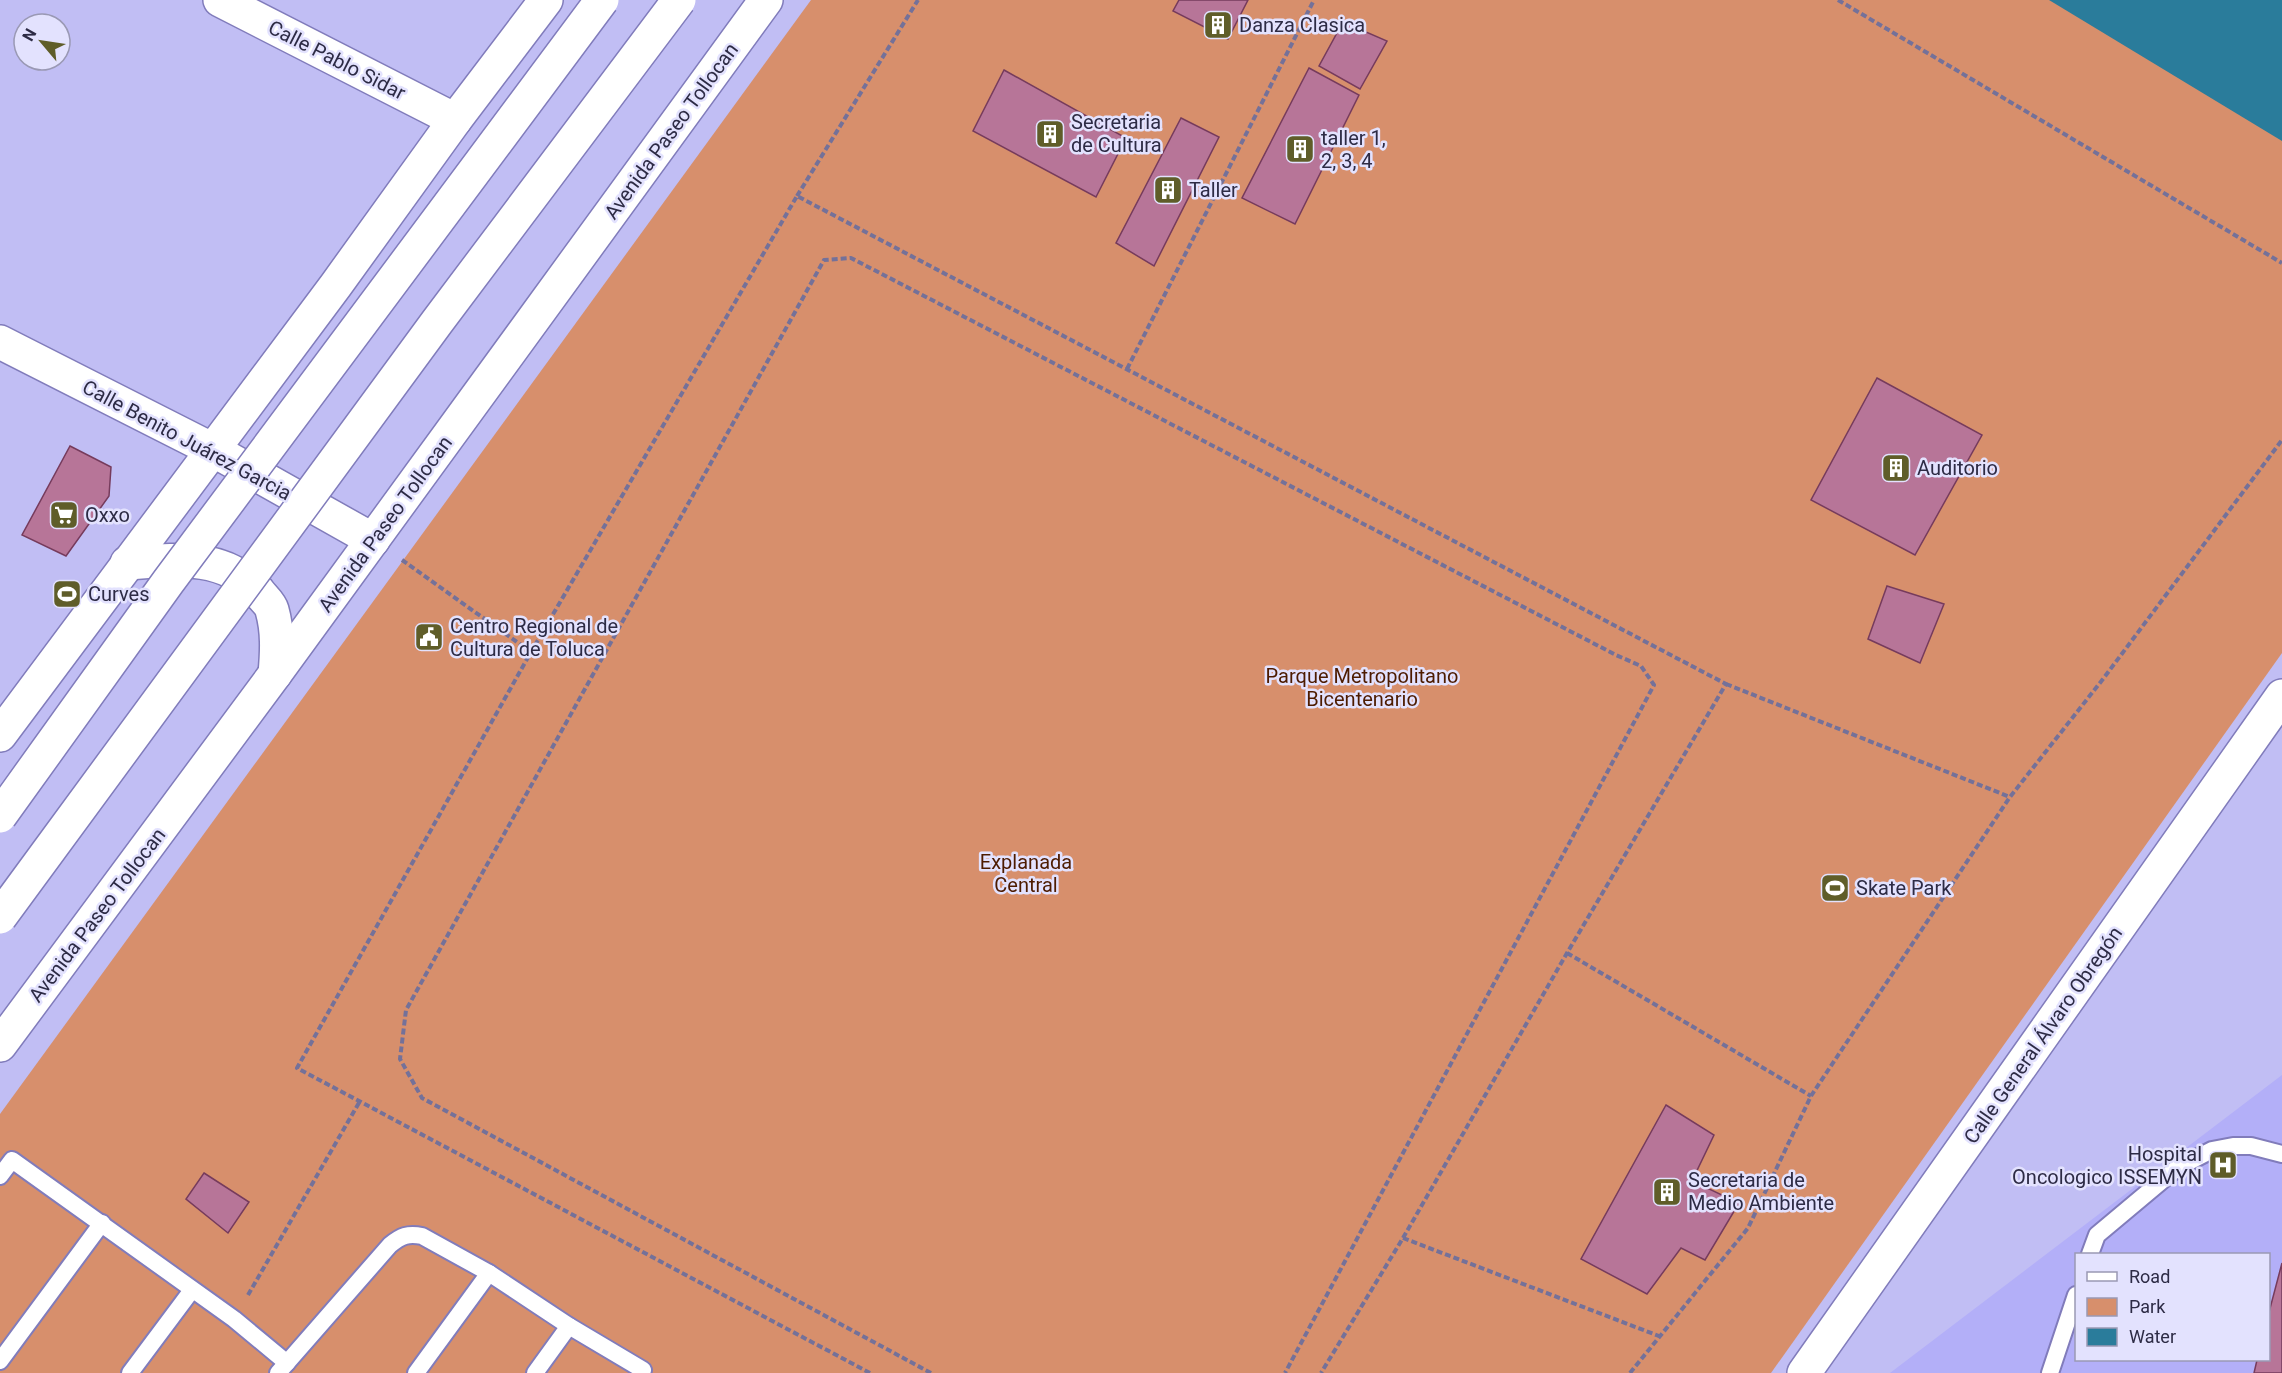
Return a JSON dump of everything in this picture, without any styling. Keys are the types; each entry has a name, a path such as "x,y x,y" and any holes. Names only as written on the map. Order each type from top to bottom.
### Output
{"main road":[{"name":"Calle Pablo Sidar","path":"220,0 455,120"},
{"path":"0,735 546,0"},
{"path":"0,816 175,572 602,0"},
{"path":"0,917 437,322 679,0"},
{"name":"Avenida Paseo Tollocan","path":"0,1045 275,674 766,0"},
{"name":"Calle Benito Juárez Garcia","path":"0,342 213,450 373,540"},
{"path":"127,563 184,559 206,562 230,570 252,585 271,607 278,640 275,674"},
{"name":"Calle General Álvaro Obregón","path":"1804,1373 2282,696"}],"lane":[{"path":"2090,1253 2097,1235 2177,1168 2212,1150 2233,1146 2251,1146 2282,1154"},
{"path":"0,1176 12,1160 234,1319 282,1368 390,1245 410,1233 422,1236 489,1273 644,1372"},
{"path":"0,1361 102,1223"},
{"path":"416,1373 489,1273"},
{"path":"130,1373 192,1290"},
{"path":"2050,1373 2075,1298"},
{"path":"535,1373 569,1326"}],"path":[{"path":"870,1373 297,1068 531,652 797,196 918,0"},
{"path":"1127,369 1314,0"},
{"path":"1838,0 2282,262"},
{"path":"797,196 1726,684 2010,797"},
{"path":"931,1373 422,1098 400,1059 406,1010 824,260 851,258 1641,666 1654,685 1285,1373"},
{"path":"1630,1373 1748,1228 1811,1096 2010,797 2110,669 2282,440"},
{"path":"373,540 531,652"},
{"path":"1321,1373 1403,1238 1567,953 1726,684"},
{"path":"1567,953 1811,1096"},
{"path":"234,1319 360,1101"},
{"path":"1403,1238 1659,1336"}],"shaded area":[{"name":"Hospital Oncologico ISSEMYN","path":"2282,1075 2282,1373 1890,1373"}],"green space":[{"name":"Parque Metropolitano Bicentenario","path":"811,0 2282,0 2282,653 1771,1373 0,1373 0,1114"}],"water":[{"path":"2049,0 2282,0 2282,141"}],"building":[{"name":"Danza Clasica","path":"1179,0 1248,0 1228,39 1173,11"},
{"path":"1343,22 1387,41 1360,89 1319,66"},
{"name":"taller 1, 2, 3, 4","path":"1309,68 1359,95 1295,224 1242,198"},
{"name":"Secretaria de Cultura","path":"1004,70 1126,138 1096,197 973,131"},
{"name":"Taller","path":"1181,118 1219,137 1154,266 1116,243"},
{"name":"Auditorio","path":"1877,378 1982,435 1915,555 1811,500"},
{"name":"Oxxo","path":"70,446 111,467 109,496 66,556 22,535"},
{"path":"1887,586 1944,604 1920,663 1868,639"},
{"name":"Secretaria de Medio Ambiente","path":"1666,1105 1714,1135 1692,1181 1739,1203 1705,1260 1681,1248 1647,1294 1581,1259"},
{"path":"204,1173 249,1202 228,1233 186,1199"},
{"path":"2282,1263 2282,1373 2254,1373 2257,1361 2270,1361 2270,1308"}],"place":[{"name":"Danza Clasica","path":"1218,25"},
{"name":"Secretaria de Cultura","path":"1050,134"},
{"name":"taller 1, 2, 3, 4","path":"1300,149"},
{"name":"Taller","path":"1168,190"},
{"name":"Auditorio","path":"1896,468"},
{"name":"Oxxo","path":"64,515"},
{"name":"Curves","path":"67,594"},
{"name":"Centro Regional de Cultura de Toluca","path":"429,637"},
{"name":"Skate Park","path":"1835,888"},
{"name":"Hospital Oncologico ISSEMYN","path":"2223,1165"},
{"name":"Secretaria de Medio Ambiente","path":"1667,1192"}],"park label":[{"name":"Explanada Central","path":"1026,874"}]}
